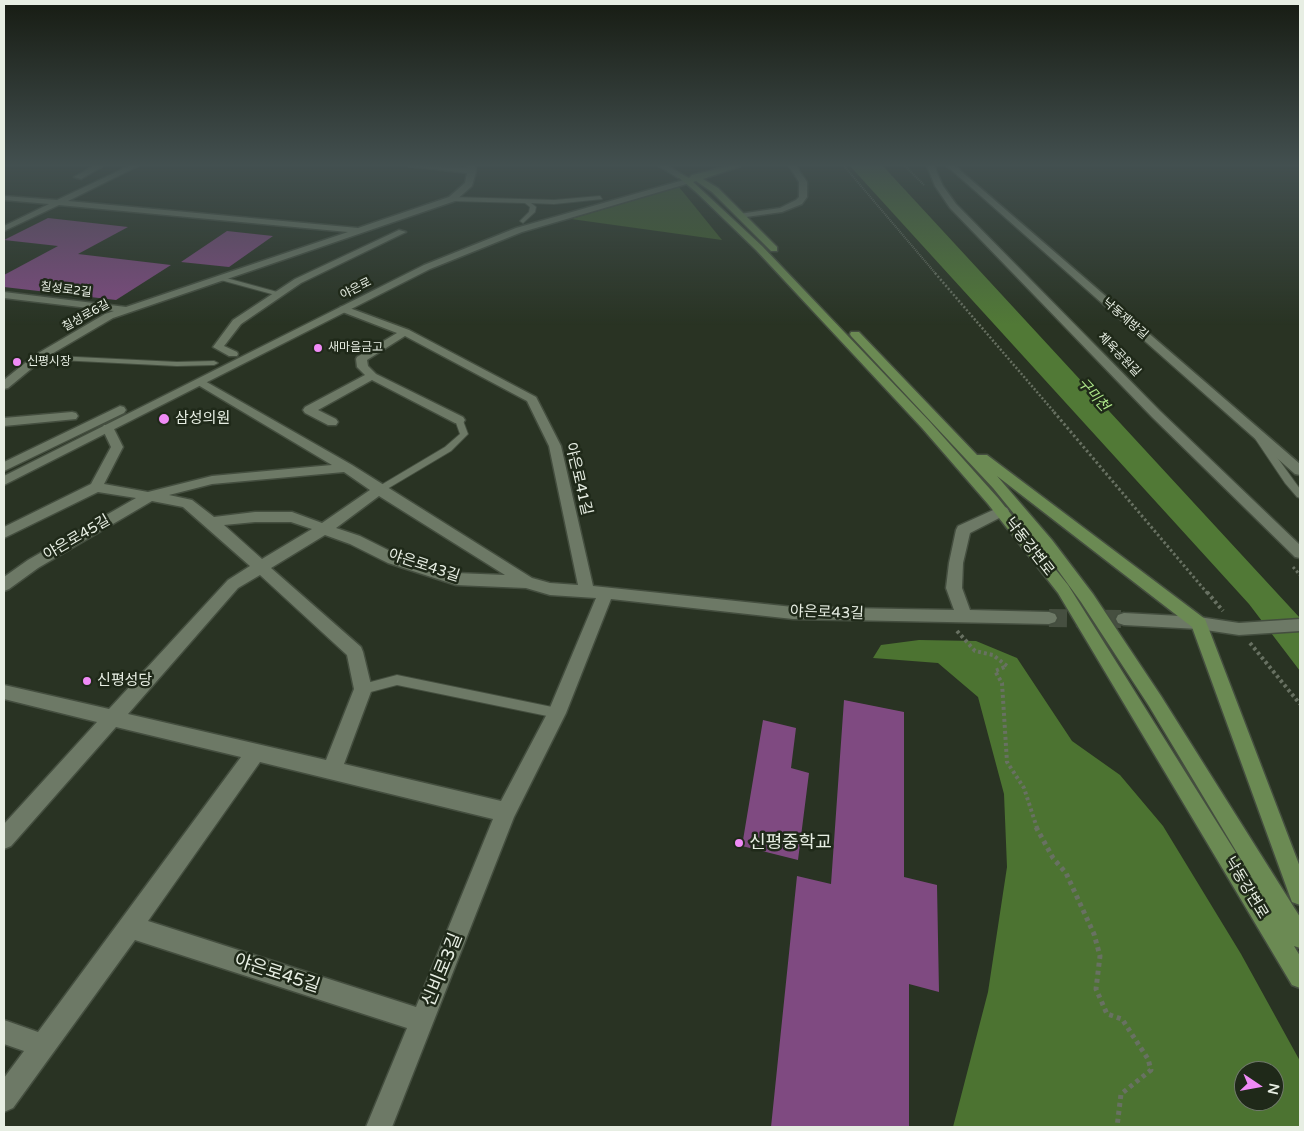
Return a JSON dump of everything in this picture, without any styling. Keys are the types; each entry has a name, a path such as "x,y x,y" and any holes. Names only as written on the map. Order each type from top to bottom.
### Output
{"main road":[{"name":"낙동강변로","path":"729,219 786,276 926,425 1002,512 1063,589 1300,977"},
{"name":"낙동강변로","path":"745,219 998,485 1047,544 1087,598 1155,701 1300,937"},
{"path":"942,426 1200,623 1300,894"}],"street":[{"path":"4,229 26,219"},
{"path":"229,219 361,231"},
{"name":"칠성로6길","path":"4,386 40,357 109,316 396,219"},
{"name":"야은로","path":"4,467 408,266 530,219"},
{"name":"야은로","path":"4,481 427,267 483,243 560,219"},
{"name":"체육공원길","path":"965,219 1156,414 1300,553"},
{"name":"낙동제방길","path":"1010,219 1300,471"},
{"path":"233,354 218,347 237,322 298,281 402,232"},
{"name":"칠성로2길","path":"4,295 126,310"},
{"name":"야은로41길","path":"344,309 405,332 532,399 555,446 587,593"},
{"path":"405,332 361,359 364,367 372,376 459,420"},
{"path":"332,422 309,410 372,376"},
{"name":"야은로43길","path":"199,382 347,468 527,582"},
{"path":"4,422 72,416"},
{"path":"96,487 117,447 108,428"},
{"path":"1256,434 1300,459"},
{"path":"152,495 212,480 347,468"},
{"path":"4,533 96,487 186,502 211,522 355,652 363,689 332,770"},
{"path":"4,839 233,584 261,569 325,528 379,490"},
{"name":"야은로45길","path":"4,585 33,564 152,495"},
{"path":"957,616 954,588 956,563 963,530 1002,512"},
{"path":"211,522 255,517 292,517 325,528"},
{"name":"야은로43길","path":"325,528 355,540 393,559 456,579 527,582 550,589 606,593 793,613 1049,618"},
{"name":"신비로3길","path":"379,1127 506,812 557,713 606,593"},
{"path":"1124,619 1200,623 1238,629 1300,625"},
{"path":"4,692 506,812"},
{"path":"4,1099 131,927 256,752"},
{"name":"야은로45길","path":"131,927 422,1021"},
{"path":"4,1032 43,1046"}],"lane":[{"path":"219,278 279,294"},
{"name":"야은로","path":"40,357 177,364 214,363"},
{"path":"379,490 448,449 464,434 459,420"},
{"path":"1256,434 1288,481 1300,495"},
{"path":"363,689 397,680 557,713"}],"path":[{"path":"889,219 1300,704"},
{"path":"957,616 959,636 974,650 993,655 1007,666 995,671 1002,683 1007,762 1024,788 1034,823 1053,858 1066,874 1094,934 1100,956 1096,989 1107,1014 1122,1020 1148,1059 1150,1070 1121,1094 1118,1127"}],"shaded area":[{"path":"571,219 705,219 722,240"},
{"path":"919,640 976,641 1017,658 1072,741 1120,775 1163,826 1241,954 1300,1061 1300,1127 953,1127 988,992 1007,867 1004,794 978,697 938,663 873,658 881,645"}],"water":[{"name":"구미천","path":"898,219 932,219 1300,618 1300,671 1249,604"}],"building":[{"path":"46,219 128,227 78,254 171,265 116,300 4,287 4,275 58,246 4,240"},
{"path":"227,231 273,236 229,267 181,262"},
{"path":"844,700 904,712 904,877 937,885 939,992 909,984 909,1127 771,1127 797,876 831,884"},
{"path":"763,720 796,728 791,768 809,773 798,860 742,846"}],"tunnel":[{"path":"1049,618 1124,619"}],"place":[{"name":"새마을금고","path":"318,348"},
{"name":"신평시장","path":"17,362"},
{"name":"삼성의원","path":"164,419"},
{"name":"신평성당","path":"87,681"},
{"name":"신평중학교","path":"739,843"}]}
